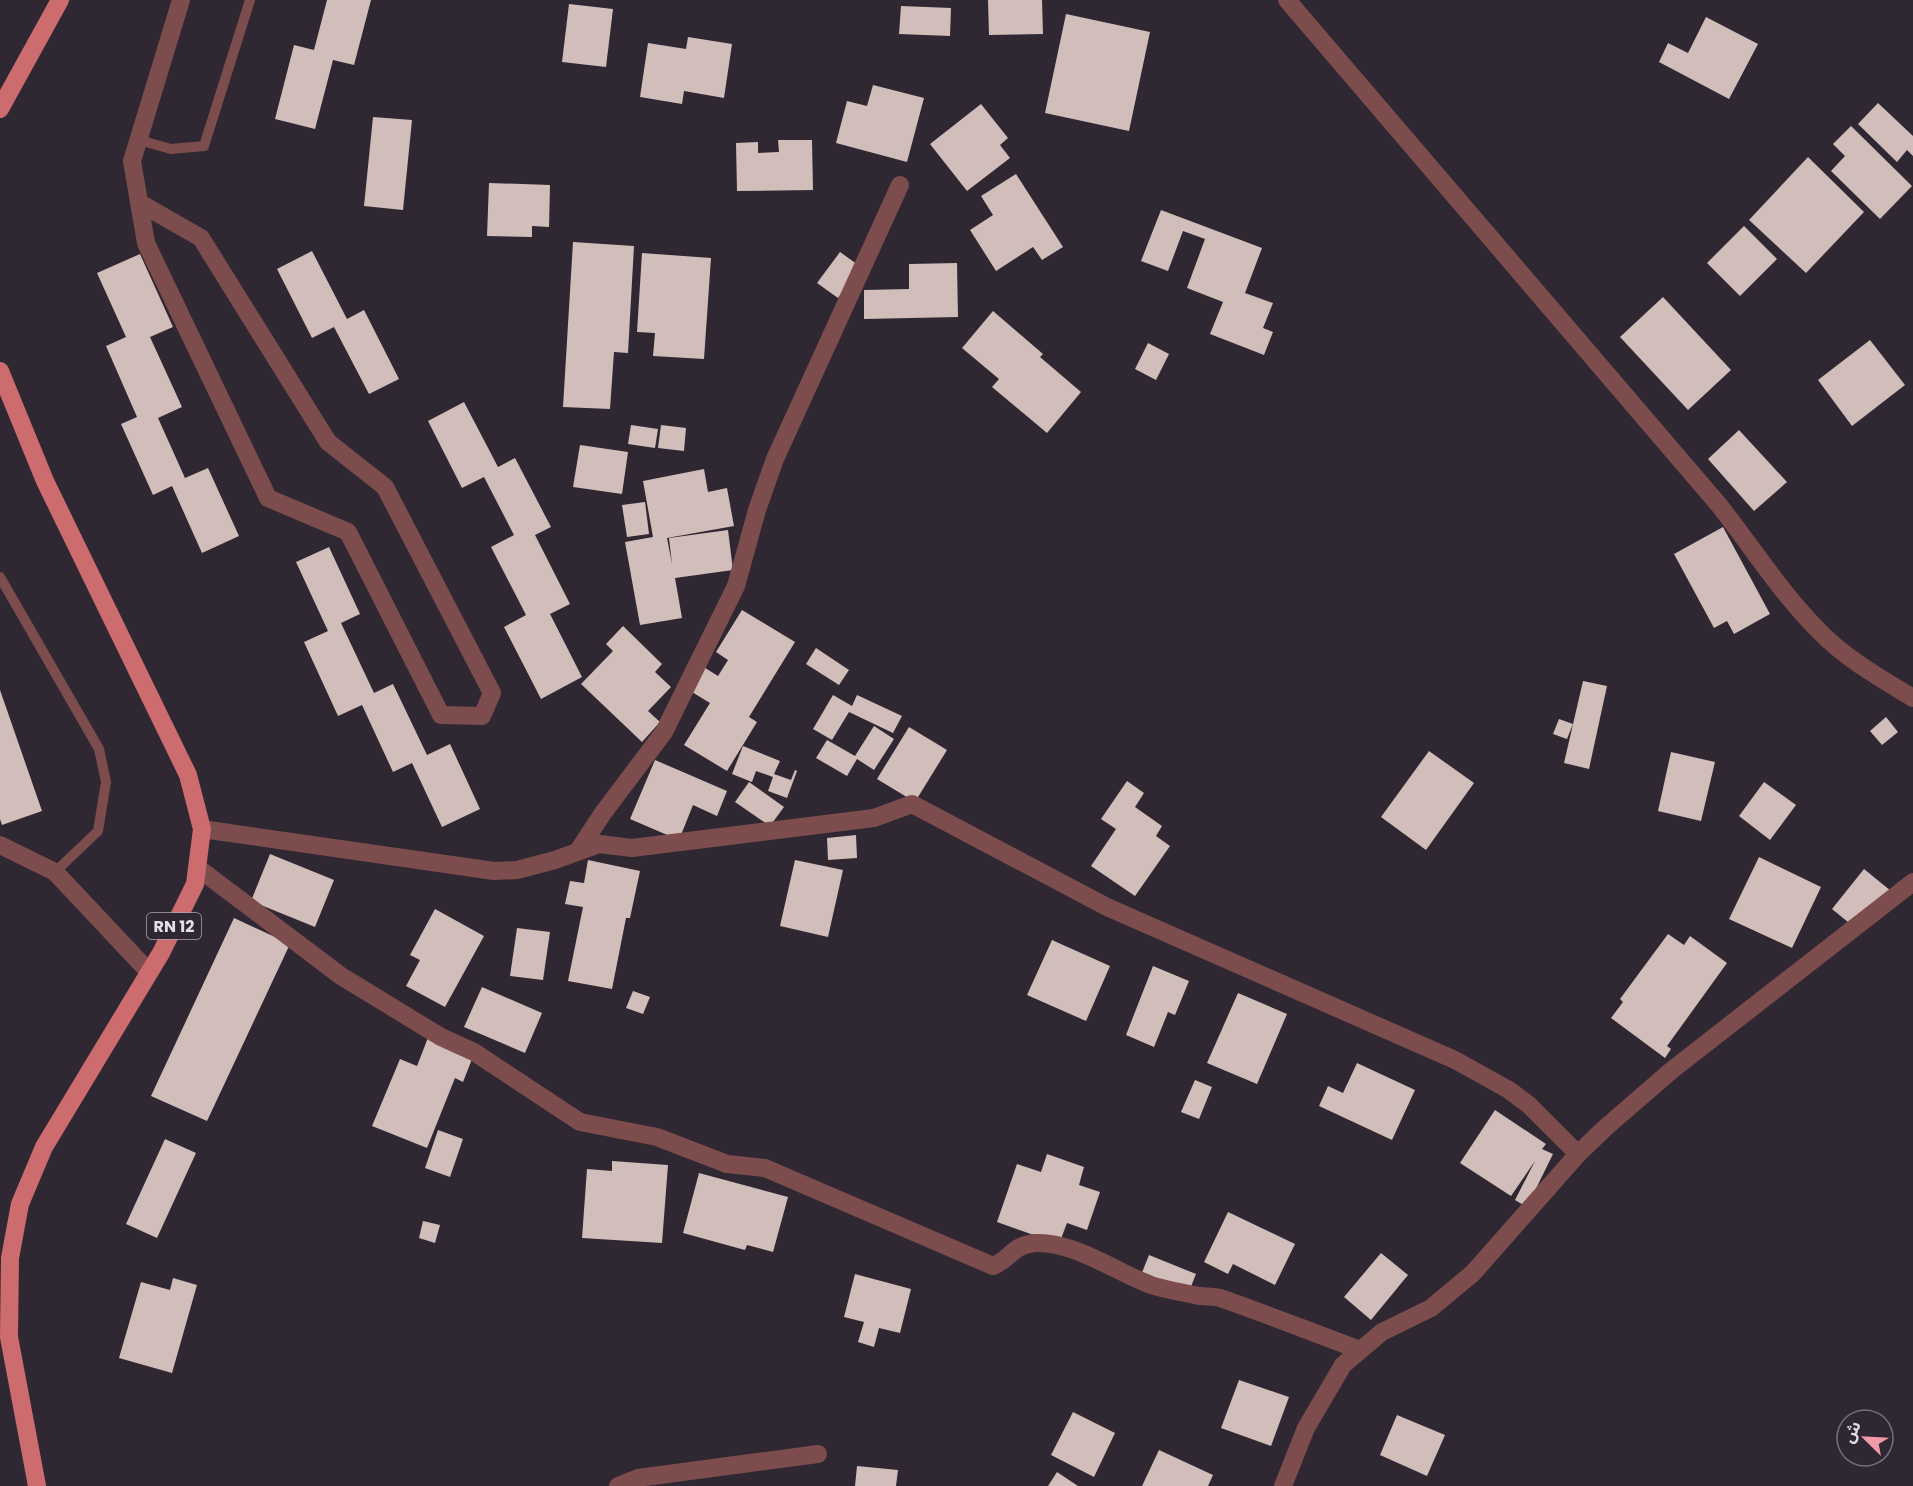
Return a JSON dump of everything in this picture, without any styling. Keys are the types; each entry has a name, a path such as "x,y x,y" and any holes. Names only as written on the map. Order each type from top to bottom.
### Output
{"main road":[{"path":"0,110 60,0"},
{"name":"RN 12","path":"0,371 45,481 188,775 202,829 195,884 149,972 44,1147 20,1204 10,1258 9,1337 37,1486"}],"street":[{"path":"140,203 201,238 328,442 385,487 492,693 482,716 441,715 348,532 268,498 146,243 132,161 181,0"},
{"path":"1287,0 1719,505 1784,593 1820,633 1850,658 1913,698"},
{"path":"578,851 603,813 664,732 736,586 756,510 775,459 900,185"},
{"path":"202,829 494,871 517,870 599,844 632,848 874,818 912,804 1107,907 1455,1060 1522,1100 1578,1154"},
{"path":"0,846 55,872 149,972"},
{"path":"198,868 341,976 441,1037 474,1052 580,1122 657,1137 727,1164 765,1168 993,1266 1003,1262 1014,1249 1035,1243 1062,1247 1085,1254 1105,1266 1154,1286 1194,1295 1221,1298 1360,1350"},
{"path":"1283,1486 1305,1428 1342,1365 1382,1332 1431,1308 1473,1273 1578,1154 1672,1070 1913,882"},
{"path":"618,1486 638,1478 818,1454"}],"lane":[{"path":"139,140 171,149 204,146 250,0"},
{"path":"0,577 99,749 106,782 98,831 55,872"}],"building":[{"path":"327,0 371,0 354,65 333,60 315,129 275,119 294,45 314,50"},
{"path":"988,0 1042,0 1043,34 989,35"},
{"path":"569,4 613,9 606,67 562,62"},
{"path":"901,6 951,8 950,36 899,34"},
{"path":"1066,14 1150,32 1129,131 1045,113"},
{"path":"1706,17 1758,44 1729,99 1659,62 1668,43 1688,53"},
{"path":"688,37 732,44 724,98 684,91 682,104 640,97 648,43 686,49"},
{"path":"873,85 924,98 907,162 836,143 847,101 867,106"},
{"path":"1878,103 1913,136 1913,156 1907,150 1897,162 1858,124"},
{"path":"981,104 1008,138 1000,145 1010,158 967,191 930,144"},
{"path":"373,117 412,120 403,210 364,206"},
{"path":"1851,126 1912,186 1880,219 1831,171 1845,156 1833,144"},
{"path":"778,140 812,140 813,190 737,191 736,143 758,142 758,153 779,152"},
{"path":"1808,157 1864,212 1806,273 1749,220"},
{"path":"1016,174 1063,247 1042,260 1033,247 996,271 970,230 993,215 981,196"},
{"path":"489,183 550,185 549,227 532,226 532,237 487,236"},
{"path":"1161,210 1262,248 1245,293 1273,303 1263,328 1273,332 1264,355 1210,334 1223,302 1187,288 1205,239 1183,231 1168,271 1141,261"},
{"path":"1744,226 1777,259 1740,296 1707,263"},
{"path":"573,242 634,246 628,353 614,352 610,409 563,407"},
{"path":"312,251 347,319 364,310 399,379 369,394 334,327 312,338 277,269"},
{"path":"840,252 861,267 838,298 817,283"},
{"path":"642,253 711,258 704,359 653,356 655,333 637,332"},
{"path":"140,254 173,327 150,337 182,407 158,418 185,478 208,468 239,536 202,553 172,486 153,495 121,424 137,417 106,346 126,337 97,273"},
{"path":"957,263 958,317 864,319 864,290 909,289 909,264"},
{"path":"1663,297 1731,370 1688,410 1620,337"},
{"path":"993,311 1043,354 1040,357 1081,392 1047,433 992,387 999,379 962,348"},
{"path":"1870,340 1905,385 1852,426 1818,380"},
{"path":"1148,343 1169,354 1156,380 1135,369"},
{"path":"464,402 498,467 515,458 551,527 535,535 570,604 550,614 582,677 541,699 504,627 526,615 491,547 514,535 484,477 462,488 428,421"},
{"path":"631,425 658,429 655,448 628,444"},
{"path":"661,425 686,428 684,451 658,448"},
{"path":"1739,430 1787,482 1754,511 1708,459"},
{"path":"580,445 628,452 622,494 573,487"},
{"path":"704,469 708,492 727,488 734,526 667,538 672,564 669,538 728,530 733,570 675,578 682,618 640,625 625,542 653,537 643,481"},
{"path":"645,502 649,534 627,537 622,505"},
{"path":"1723,527 1770,614 1734,634 1727,621 1714,628 1674,554"},
{"path":"329,547 360,614 341,623 374,693 393,684 427,755 450,744 480,809 442,827 412,763 393,772 362,705 338,716 304,642 328,631 296,562"},
{"path":"742,610 795,642 749,717 757,722 727,771 684,745 710,703 687,689 702,666 718,676 728,660 716,652"},
{"path":"623,626 662,664 655,672 671,687 648,711 660,722 642,742 581,684 613,651 606,644"},
{"path":"816,648 849,670 839,685 806,664"},
{"path":"1583,681 1607,686 1589,769 1564,763"},
{"path":"0,690 42,811 2,825 0,819"},
{"path":"833,695 852,706 857,695 902,716 893,733 849,712 832,740 813,729"},
{"path":"1886,717 1898,732 1882,745 1870,731"},
{"path":"1559,719 1573,724 1567,739 1553,734"},
{"path":"874,726 894,739 874,770 857,759 847,776 816,758 827,740 855,756"},
{"path":"909,727 947,750 915,802 877,779"},
{"path":"743,746 780,761 774,774 791,780 795,770 797,771 787,798 768,791 773,777 756,771 752,782 732,774"},
{"path":"1429,751 1474,783 1426,850 1381,817"},
{"path":"1671,752 1715,762 1701,821 1658,811"},
{"path":"655,760 727,791 717,816 693,805 679,840 630,819"},
{"path":"1127,781 1144,793 1135,807 1162,826 1156,836 1170,846 1135,896 1091,866 1116,829 1101,819"},
{"path":"749,782 784,807 770,826 735,802"},
{"path":"1764,782 1796,805 1770,840 1739,816"},
{"path":"856,835 857,858 828,860 827,838"},
{"path":"270,854 334,880 315,927 251,901"},
{"path":"1759,857 1821,887 1792,948 1729,919"},
{"path":"588,860 640,871 630,918 626,918 612,989 568,981 583,907 565,904 570,881 584,883"},
{"path":"795,860 843,870 828,937 780,926"},
{"path":"1864,869 1891,891 1859,931 1832,909"},
{"path":"435,909 484,936 445,1007 406,986 420,960 410,955"},
{"path":"234,918 290,944 207,1121 151,1096"},
{"path":"517,928 550,932 543,980 510,976"},
{"path":"1668,934 1684,945 1690,936 1727,963 1667,1046 1671,1049 1665,1058 1611,1018 1623,1002 1620,999"},
{"path":"1052,940 1110,966 1086,1021 1027,995"},
{"path":"1153,966 1189,981 1175,1015 1168,1012 1154,1047 1126,1035"},
{"path":"482,987 542,1013 525,1053 464,1027"},
{"path":"633,991 650,997 643,1014 626,1008"},
{"path":"1238,993 1287,1014 1257,1084 1207,1063"},
{"path":"429,1035 474,1054 463,1082 455,1078 427,1148 372,1126 400,1059 417,1066"},
{"path":"1357,1063 1415,1090 1392,1140 1319,1106 1328,1086 1343,1093"},
{"path":"1195,1080 1212,1087 1199,1119 1181,1112"},
{"path":"1495,1110 1546,1144 1542,1149 1553,1154 1527,1207 1515,1200 1535,1161 1511,1196 1460,1163"},
{"path":"438,1130 463,1139 450,1177 425,1168"},
{"path":"165,1139 196,1153 157,1238 126,1224"},
{"path":"1047,1154 1084,1167 1079,1185 1100,1192 1087,1230 1067,1223 1059,1244 997,1222 1017,1164 1041,1172"},
{"path":"612,1161 668,1165 662,1243 582,1238 587,1169 612,1171"},
{"path":"699,1173 788,1197 773,1252 747,1245 745,1250 683,1233"},
{"path":"1228,1212 1295,1244 1275,1285 1233,1264 1228,1274 1204,1262"},
{"path":"423,1221 440,1225 435,1243 419,1238"},
{"path":"1381,1253 1408,1275 1371,1320 1344,1297"},
{"path":"1149,1255 1196,1274 1186,1299 1139,1280"},
{"path":"855,1274 911,1289 900,1333 879,1328 874,1347 858,1342 864,1322 844,1317"},
{"path":"173,1278 197,1285 172,1373 119,1358 141,1282 170,1290"},
{"path":"1239,1380 1289,1397 1271,1446 1221,1428"},
{"path":"1073,1412 1115,1433 1094,1477 1051,1455"},
{"path":"1397,1415 1445,1435 1427,1476 1380,1455"},
{"path":"1159,1450 1213,1475 1208,1486 1142,1486"},
{"path":"857,1466 898,1470 896,1486 855,1486"},
{"path":"1057,1472 1078,1486 1048,1486"}]}
